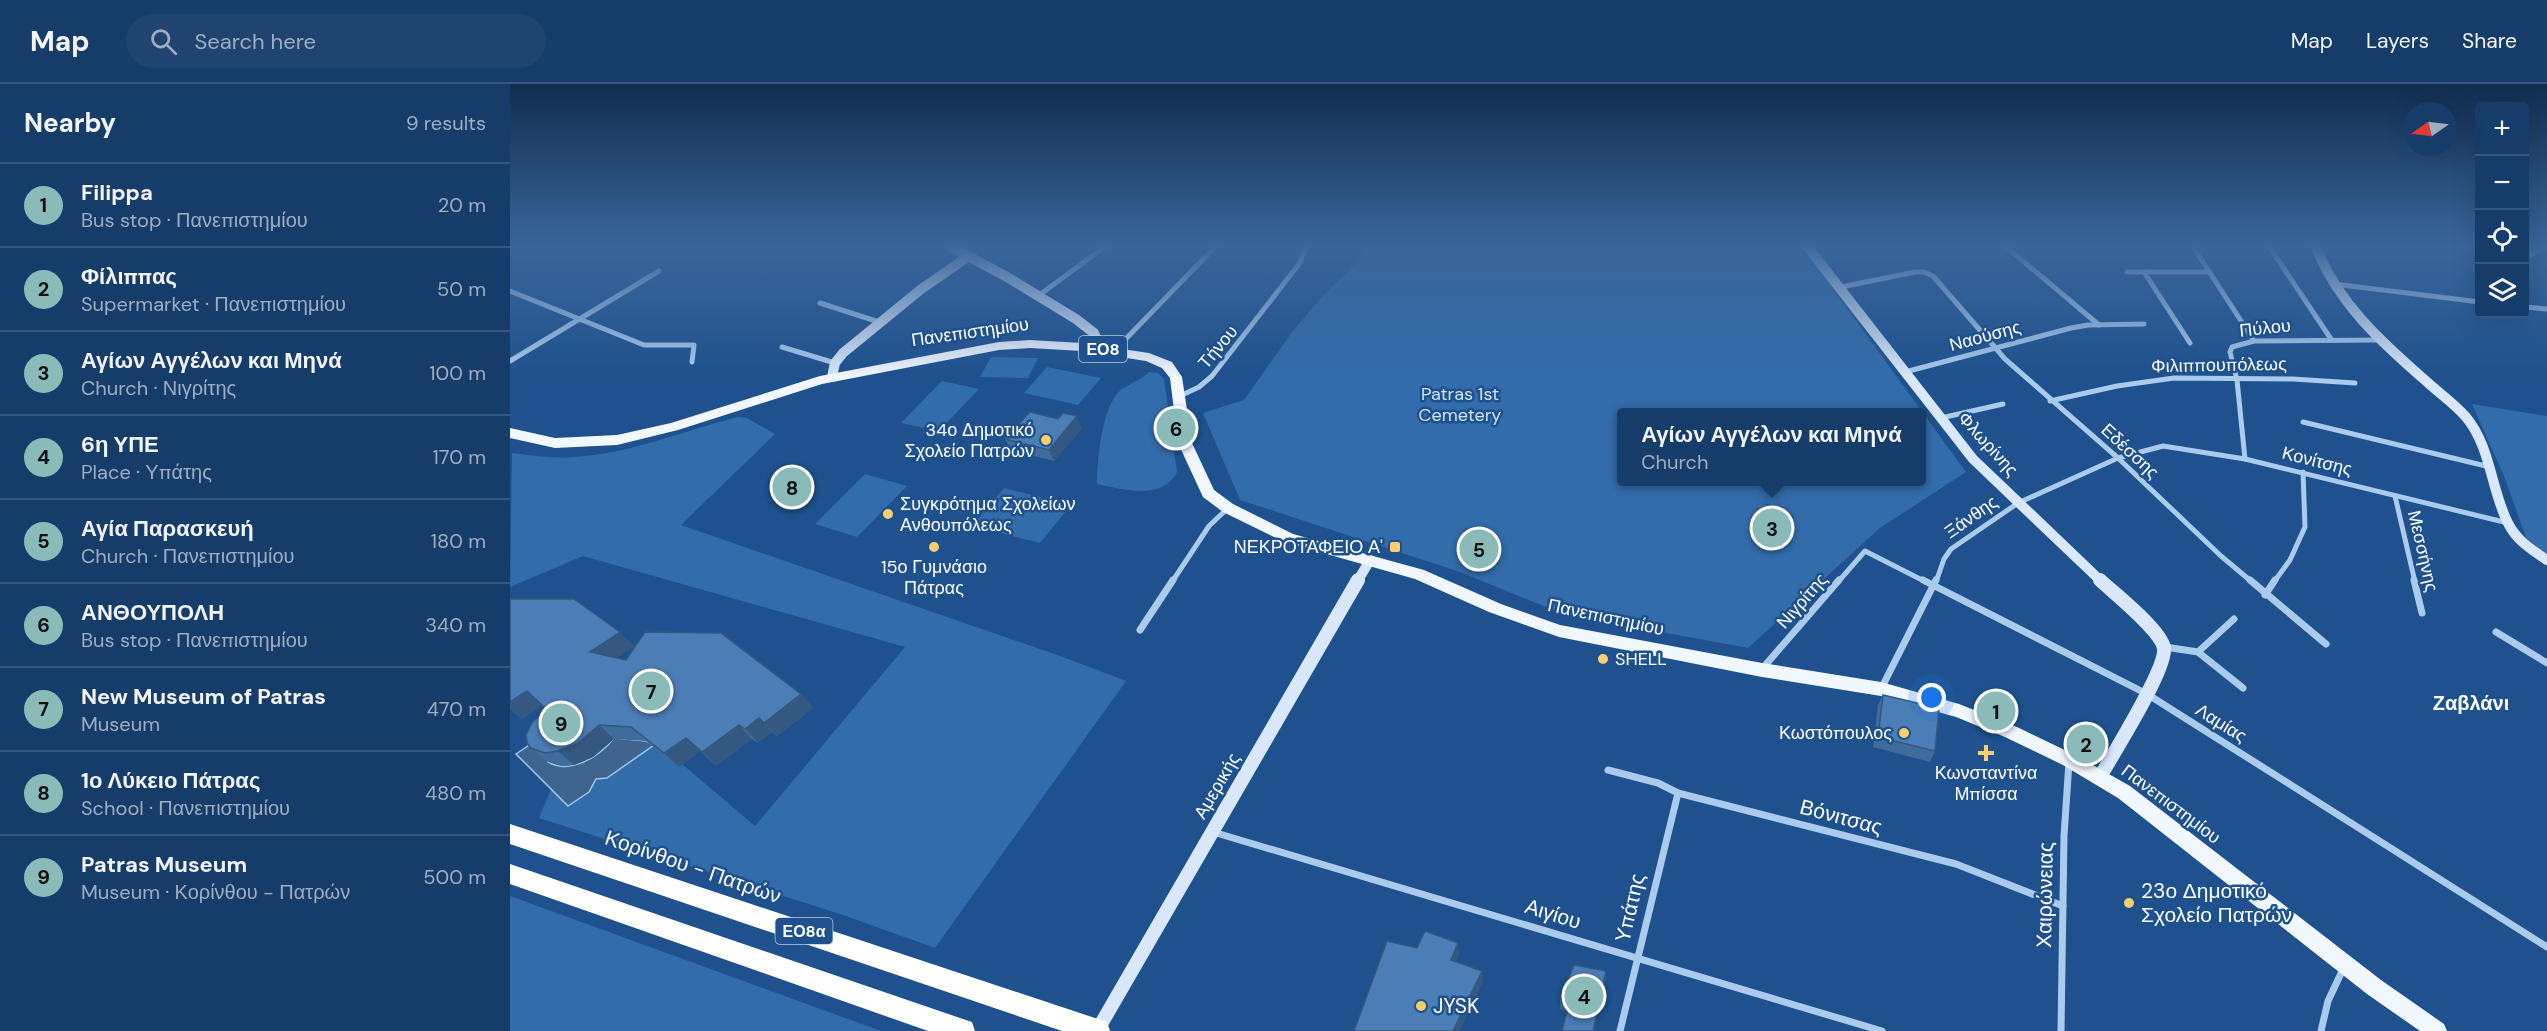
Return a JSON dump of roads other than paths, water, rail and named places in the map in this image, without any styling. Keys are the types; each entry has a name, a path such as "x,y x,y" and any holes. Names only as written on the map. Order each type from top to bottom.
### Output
{"highway":[{"name":"Κορίνθου - Πατρών","path":"510,834 1097,1031"},
{"name":"ΕΟ8α","path":"510,874 963,1031"}],"main road":[{"name":"Πανεπιστημίου","path":"510,433 555,443 617,440 673,427 833,370 1015,344 1108,350 1164,363 1176,377 1185,443 1208,493 1228,508 1289,538 1419,573 1495,608 1559,631 1761,670 1881,689 1959,711 2012,732 2100,777 2136,801 2345,965 2434,1030"}],"street":[{"path":"510,361 629,289"},
{"path":"782,347 833,370 843,353 920,289"},
{"path":"1026,289 1094,333 1108,350 1171,289"},
{"path":"1038,296 1047,289"},
{"name":"Τήνου","path":"1180,396 1199,387 1212,376 1279,289"},
{"name":"Φλωρίνης","path":"1843,289 1973,459 2153,629 2164,646"},
{"name":"Εδέσσης","path":"1944,289 1993,348 2050,401 2118,458 2180,519 2265,595 2326,644"},
{"path":"2056,289 2098,325"},
{"path":"2155,289 2190,343"},
{"path":"2221,289 2253,341"},
{"path":"2298,289 2331,339"},
{"path":"2337,289 2379,340 2466,417 2475,431 2490,467 2508,523 2523,543 2547,560"},
{"path":"2380,289 2475,301"},
{"path":"510,291 644,345 694,345 692,362"},
{"path":"820,303 879,322"},
{"path":"2529,307 2547,309"},
{"name":"Ναούσης","path":"1905,372 2054,332 2098,325 2145,324"},
{"name":"Πύλου","path":"2245,459 2237,380 2230,349 2234,345 2253,341 2379,340"},
{"name":"Φιλιππουπόλεως","path":"2050,401 2095,390 2161,380 2206,377 2355,383"},
{"path":"1941,418 2003,404"},
{"path":"2303,422 2490,467"},
{"name":"Κονίτσης","path":"2118,458 2163,446 2245,459 2508,523"},
{"name":"Ξάνθης","path":"1881,689 1934,587 1948,551 2018,503 2118,458"},
{"path":"2265,595 2290,560 2305,526 2303,472"},
{"name":"Μεσσήνης","path":"2396,496 2422,613"},
{"path":"1140,630 1209,526 1228,508"},
{"name":"Λαμίας","path":"1865,551 2146,694 2547,947"},
{"name":"Νιγρίτης","path":"1761,670 1865,551"},
{"name":"Αμερικής","path":"1097,1031 1370,561"},
{"path":"2198,652 2234,619"},
{"path":"2496,632 2547,663"},
{"path":"2100,777 2146,694 2163,658 2164,646 2198,652 2243,688"},
{"name":"Χαιρώνειας","path":"2061,1031 2064,836 2069,760"},
{"name":"Βόνιτσας","path":"1608,770 1658,783 1678,793 1956,864 2063,906"},
{"name":"Υπάτης","path":"1620,1031 1678,793"},
{"name":"Αιγίου","path":"1213,832 1882,1031"},
{"path":"2321,1031 2328,1001 2345,965"}],"place":[{"name":"ΑΝΘΟΥΠΟΛΗ","path":"1176,428"},
{"name":"34ο Δημοτικό Σχολείο Πατρών","path":"1046,440"},
{"name":"1ο Λύκειο Πάτρας","path":"792,487"},
{"name":"Συγκρότημα Σχολείων Ανθουπόλεως","path":"888,514"},
{"name":"Αγίων Αγγέλων και Μηνά","path":"1772,528"},
{"name":"15ο Γυμνάσιο Πάτρας","path":"934,547"},
{"name":"ΝΕΚΡΟΤΑΦΕΙΟ Α'","path":"1395,547"},
{"name":"Αγία Παρασκευή","path":"1479,549"},
{"name":"SHELL","path":"1603,659"},
{"name":"New Museum of Patras","path":"651,691"},
{"name":"Filippa","path":"1996,711"},
{"name":"Patras Museum","path":"561,723"},
{"name":"Κωστόπουλος","path":"1904,733"},
{"name":"Φίλιππας","path":"2086,744"},
{"name":"Κωνσταντίνα Μπίσσα","path":"1986,753"},
{"name":"23ο Δημοτικό Σχολείο Πατρών","path":"2129,903"},
{"name":"6η ΥΠΕ","path":"1584,996"},
{"name":"JYSK","path":"1421,1006"}],"district":[{"name":"Ζαβλάνι","path":"2471,703"}],"park label":[{"name":"Patras 1st Cemetery","path":"1460,404"}]}
